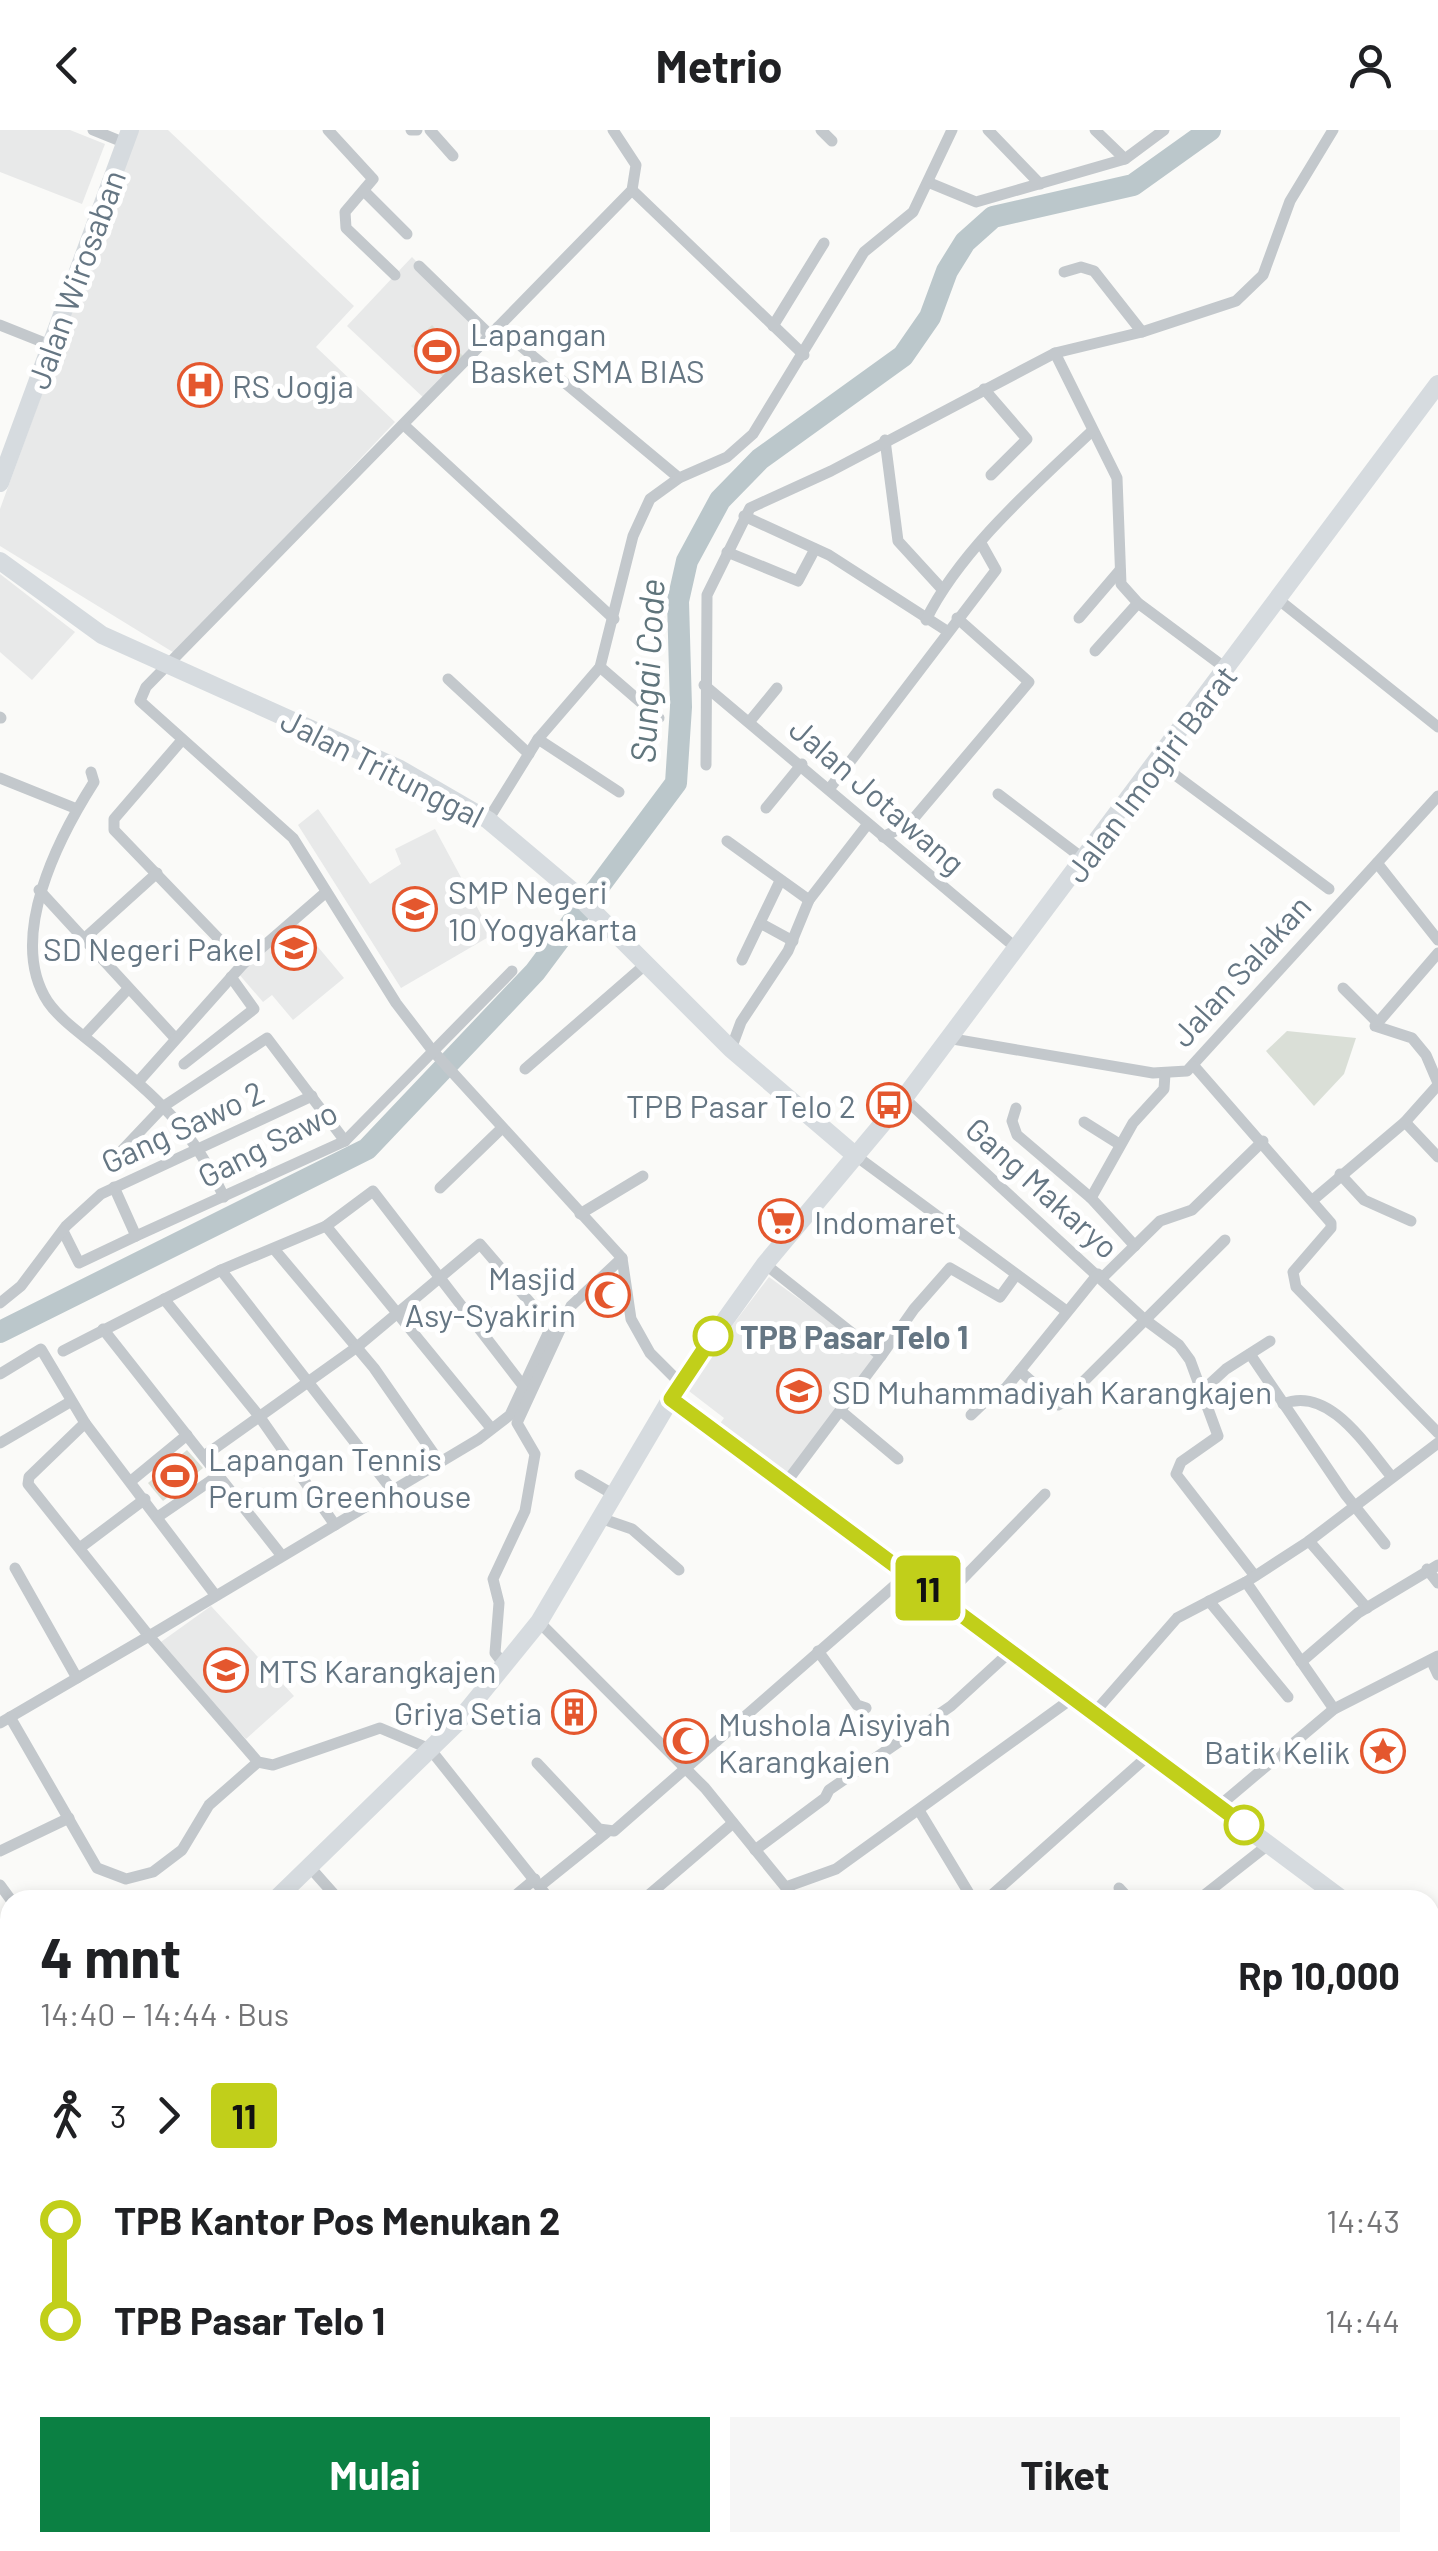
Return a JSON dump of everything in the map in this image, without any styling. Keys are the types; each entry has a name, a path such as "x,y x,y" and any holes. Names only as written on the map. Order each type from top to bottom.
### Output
{"main road":[{"name":"Jalan Wirosaban","path":"0,483 127,136"},
{"name":"Jalan Imogiri Barat","path":"284,1890 430,1749 540,1622 676,1391 765,1264 904,1098 1228,670 1438,384"},
{"name":"Jalan Tritunggal","path":"0,562 84,625 400,769 488,820 577,895 731,1049 856,1156"},
{"path":"676,1391 784,1484 909,1573 1330,1890"}],"street":[{"path":"92,130 127,136"},
{"path":"328,130 372,177 345,212 346,228 394,275"},
{"path":"430,130 453,156"},
{"path":"613,130 636,165 632,190 173,664 146,687 140,701 283,827 396,1003 435,1053 622,1258 632,1319 676,1391"},
{"path":"821,130 832,141"},
{"path":"488,820 538,739 600,667 640,516 654,494 679,478 719,462 752,434 864,252 908,218 930,183 952,130"},
{"path":"988,130 1040,184"},
{"path":"1095,130 1125,160"},
{"path":"930,183 972,202 1125,160 1164,130"},
{"path":"706,765 708,596 744,516 761,501 830,471 1056,353 1142,332 1236,301 1257,282 1274,251 1290,201 1333,130"},
{"path":"632,190 804,355"},
{"path":"364,191 407,234"},
{"path":"773,326 824,243"},
{"path":"419,266 679,478"},
{"path":"1064,272 1082,267 1094,272 1142,332"},
{"path":"0,325 50,345"},
{"path":"1056,353 1119,486 1121,584 1138,603 1228,670"},
{"path":"984,390 1027,438 991,475"},
{"path":"404,425 614,619"},
{"path":"926,620 941,588 1037,483 1092,431"},
{"path":"885,440 898,542 941,588"},
{"path":"744,516 816,549 947,632"},
{"path":"830,788 996,570 982,544"},
{"path":"726,552 798,581 816,549"},
{"path":"1079,618 1120,570"},
{"path":"1280,600 1438,727"},
{"path":"1095,651 1138,603"},
{"path":"883,837 910,824 1030,682 957,618"},
{"path":"600,667 659,718"},
{"path":"448,679 529,754"},
{"name":"Jalan Jotawang","path":"704,685 1015,947"},
{"path":"750,721 778,688"},
{"path":"538,739 618,792"},
{"path":"182,740 113,824 118,836 243,964"},
{"path":"1159,762 1329,890"},
{"path":"766,808 802,764"},
{"path":"90,772 94,782 39,890 38,983 56,1011 164,1106 201,1148 224,1197"},
{"path":"0,778 77,809"},
{"path":"998,794 1085,860"},
{"name":"Jalan Salakan","path":"948,1038 1165,1080 1199,1073 1315,926 1438,796"},
{"path":"731,1049 741,1022 793,941 809,900 868,825"},
{"path":"727,840 809,900"},
{"path":"1378,863 1438,940"},
{"path":"85,938 157,873"},
{"path":"742,960 780,881"},
{"path":"39,890 85,938 126,990 175,1038"},
{"path":"138,1082 243,964 325,893"},
{"path":"760,923 793,941"},
{"path":"1376,1021 1438,953"},
{"path":"525,1069 646,964"},
{"name":"Gang Sawo","path":"63,1230 79,1263 345,1142 512,971"},
{"path":"184,1064 254,1009 231,977"},
{"path":"1314,1199 1404,1122 1438,1084 1419,1045 1400,1031 1377,1030 1376,1021 1343,988"},
{"path":"84,1036 126,990"},
{"path":"112,1161 164,1106 266,1038 345,1142"},
{"path":"1199,1073 1314,1199 1332,1228 1294,1272 1296,1287 1438,1433"},
{"path":"1091,1198 1119,1144 1165,1080"},
{"name":"Gang Sawo 2","path":"0,1303 21,1286 63,1230 101,1194 312,1096"},
{"name":"Gang Makaryo","path":"904,1098 1185,1352 1218,1436 1181,1462 1176,1474 1251,1579"},
{"path":"1016,1108 1012,1121 1017,1135 1091,1198 1135,1246"},
{"path":"1084,1122 1119,1144"},
{"path":"1404,1122 1438,1157"},
{"path":"440,1188 501,1129"},
{"path":"971,1415 1020,1371 1065,1310 1100,1276 1160,1220 1192,1210 1263,1141"},
{"path":"856,1156 1065,1310"},
{"path":"1340,1174 1364,1200 1411,1220"},
{"path":"580,1214 643,1176"},
{"path":"114,1188 136,1236"},
{"path":"63,1351 222,1270 326,1226 374,1191 524,1387"},
{"path":"326,1226 490,1428"},
{"path":"1020,1371 1058,1405 1225,1240"},
{"path":"204,1456 356,1347 480,1244 551,1327 510,1415 216,1596 3,1720 69,1818 97,1868 126,1879 153,1872 182,1850 209,1805 258,1762"},
{"path":"274,1249 356,1347 438,1460"},
{"path":"504,1666 495,1652 500,1603 493,1579 524,1511 535,1454 517,1423 571,1306 622,1258"},
{"path":"765,1264 882,1356"},
{"path":"784,1484 842,1412 914,1309 950,1268 1000,1298 1016,1275"},
{"path":"222,1270 392,1490"},
{"path":"164,1298 259,1416 335,1524"},
{"path":"103,1329 282,1556"},
{"path":"1201,1392 1270,1341"},
{"path":"0,1374 41,1349 70,1402 216,1596"},
{"path":"1250,1354 1385,1544"},
{"path":"1283,1404 1303,1400 1332,1410 1391,1476"},
{"path":"0,1443 70,1402"},
{"path":"842,1412 898,1459"},
{"path":"85,1423 27,1480 149,1636 258,1762 273,1765 380,1728 430,1749 543,1890"},
{"path":"131,1481 187,1435"},
{"path":"1093,1714 1168,1624 1251,1579 1308,1541 1438,1444"},
{"path":"580,1474 616,1496"},
{"path":"159,1516 218,1475"},
{"path":"942,1600 1046,1494"},
{"path":"81,1547 145,1498"},
{"path":"604,1519 632,1529 678,1570"},
{"path":"1308,1541 1366,1608"},
{"path":"1301,1662 1366,1608 1433,1567 1438,1583"},
{"path":"15,1568 77,1678"},
{"path":"526,1890 606,1833 685,1768 909,1573"},
{"path":"1251,1579 1334,1709"},
{"path":"1209,1601 1288,1697"},
{"path":"540,1622 685,1768 788,1890"},
{"path":"818,1651 857,1704 866,1708"},
{"path":"756,1850 825,1798 829,1790 951,1706 1011,1651"},
{"path":"1219,1806 1334,1709 1434,1658 1438,1674"},
{"path":"786,1887 836,1869 920,1812 1074,1697"},
{"path":"1001,1890 1149,1755"},
{"path":"537,1764 606,1833"},
{"path":"920,1812 967,1890"},
{"path":"0,1851 69,1818"},
{"path":"655,1890 733,1823"},
{"path":"1211,1890 1269,1844"},
{"path":"308,1865 330,1890"}],"shaded area":[{"path":"0,130 70,130 105,144 82,204 0,172"},
{"name":"RS Jogja","path":"138,130 168,130 354,306 316,347 395,422 176,654 0,546 0,509"},
{"path":"412,257 485,334 425,399 347,326"},
{"name":"Lapangan Basket SMA BIAS","path":"432,325 463,356 443,377 411,346"},
{"path":"0,574 75,632 32,680 0,652"},
{"name":"SMP Negeri 10 Yogyakarta","path":"318,809 370,884 401,864 395,849 435,829 492,935 401,988 298,825"},
{"name":"SD Negeri Pakel","path":"298,923 344,978 293,1020 272,995 263,1002 238,973"},
{"path":"1287,1031 1356,1038 1344,1074 1314,1106 1266,1051"},
{"name":"SD Muhammadiyah Karangkajen","path":"769,1277 879,1357 788,1478 719,1425 724,1418 685,1388"},
{"name":"Lapangan Tennis Perum Greenhouse","path":"187,1450 203,1468 163,1501 148,1483"},
{"name":"MTS Karangkajen","path":"211,1606 294,1696 246,1739 158,1644"}],"waterway":[{"name":"Sungai Code","path":"0,1332 367,1149 535,972 676,783 681,707 678,601 687,561 720,500 760,459 903,356 930,317 947,271 965,242 993,217 1133,185 1210,130"}],"bus line":[{"name":"11","path":"713,1336 671,1399 1244,1825"}],"place":[{"name":"Lapangan Basket SMA BIAS","path":"437,351"},
{"name":"RS Jogja","path":"200,385"},
{"name":"SMP Negeri 10 Yogyakarta","path":"415,909"},
{"name":"SD Negeri Pakel","path":"294,948"},
{"name":"TPB Pasar Telo 2","path":"889,1105"},
{"name":"Indomaret","path":"781,1221"},
{"name":"Masjid Asy-Syakirin","path":"608,1295"},
{"name":"TPB Pasar Telo 1","path":"713,1336"},
{"name":"SD Muhammadiyah Karangkajen","path":"799,1391"},
{"name":"Lapangan Tennis Perum Greenhouse","path":"175,1476"},
{"name":"MTS Karangkajen","path":"226,1670"},
{"name":"Griya Setia","path":"574,1712"},
{"name":"Mushola Aisyiyah Karangkajen","path":"686,1741"},
{"name":"Batik Kelik","path":"1383,1751"}]}
